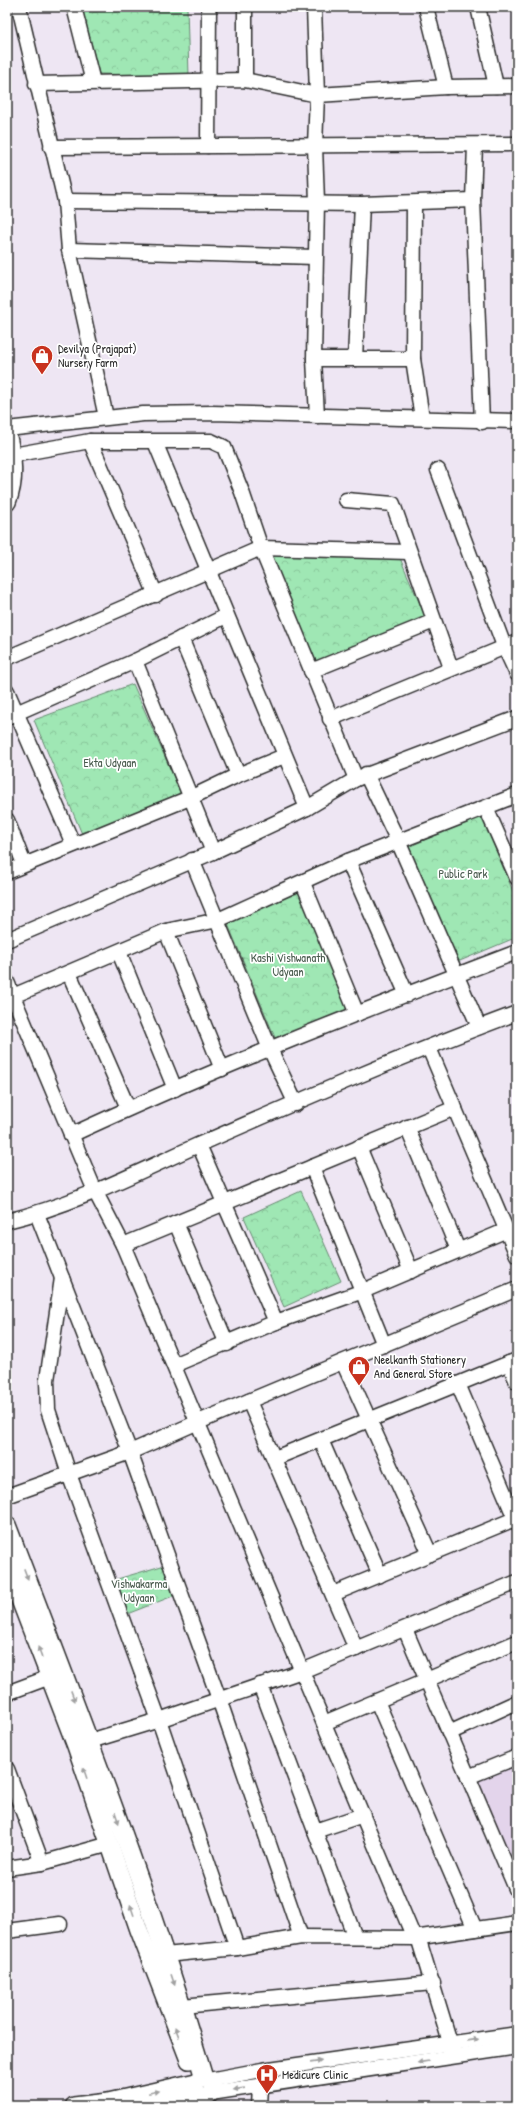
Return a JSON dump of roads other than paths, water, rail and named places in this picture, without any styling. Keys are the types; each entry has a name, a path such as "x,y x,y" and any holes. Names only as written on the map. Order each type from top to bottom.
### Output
{"main road":[{"path":"7,433 13,455 13,488 7,502"},
{"path":"7,1525 90,1741 165,1955 182,2006 203,2085"},
{"path":"7,1566 76,1746 183,2047 203,2085"},
{"path":"74,2106 108,2104 203,2085"},
{"path":"158,2106 203,2085"}],"street":[{"path":"19,7 36,84 65,201 68,250 106,417"},
{"path":"74,7 93,82"},
{"path":"208,146 209,7"},
{"path":"245,7 245,80"},
{"path":"314,7 317,95 315,146 317,202 314,359 317,416"},
{"path":"426,7 446,87"},
{"path":"478,7 496,86"},
{"path":"36,84 245,80 317,95 446,87 517,86"},
{"path":"52,147 517,144"},
{"path":"475,145 473,200 482,422"},
{"path":"65,201 317,202 362,204 473,200"},
{"path":"414,203 413,359 422,418"},
{"path":"355,359 362,204"},
{"path":"68,250 315,257"},
{"path":"314,359 413,359"},
{"path":"7,429 143,414 212,413 517,422"},
{"path":"90,441 156,594"},
{"path":"13,455 90,441 215,441 224,447 242,492 261,548 330,719 398,841 479,1027"},
{"path":"155,442 284,756 307,808"},
{"path":"438,470 504,646 517,674"},
{"path":"346,500 393,504 451,668"},
{"path":"7,658 209,572 261,548 409,552"},
{"path":"12,716 135,661 226,616"},
{"path":"311,671 434,621"},
{"path":"181,638 238,775"},
{"path":"330,719 504,646 517,642"},
{"path":"135,661 192,797 213,852"},
{"path":"7,691 12,716 73,844"},
{"path":"7,940 213,852 307,808 361,776 517,718"},
{"path":"7,872 192,797 238,775 284,756"},
{"path":"13,996 166,931 218,920 303,883 348,861 517,795"},
{"path":"486,808 517,878"},
{"path":"7,820 24,864"},
{"path":"192,860 218,920 270,1050 296,1104"},
{"path":"348,861 407,995"},
{"path":"303,883 357,1014"},
{"path":"166,931 222,1069"},
{"path":"118,952 175,1089"},
{"path":"71,1135 128,1108 222,1069 357,1014 517,952"},
{"path":"69,973 128,1108"},
{"path":"7,982 95,1191 123,1245 174,1365 196,1423 416,1937 433,1983 454,2057"},
{"path":"7,1221 36,1214 95,1191 296,1104 479,1027 517,1013"},
{"path":"429,1048 517,1255"},
{"path":"123,1245 455,1108"},
{"path":"407,1127 458,1250"},
{"path":"199,1145 276,1322"},
{"path":"359,1147 411,1271"},
{"path":"312,1167 384,1344"},
{"path":"36,1214 130,1452 219,1699 301,1937"},
{"path":"176,1223 227,1344"},
{"path":"174,1365 227,1344 276,1322 363,1291 507,1230"},
{"path":"62,1278 47,1380 48,1410 68,1474 159,1720 237,1948"},
{"path":"7,1496 130,1452 517,1289"},
{"path":"275,1458 513,1361 517,1382"},
{"path":"343,1362 371,1419 430,1554"},
{"path":"333,1594 516,1520 458,1384"},
{"path":"249,1401 275,1458 356,1649"},
{"path":"320,1440 380,1575"},
{"path":"90,1741 159,1720 302,1670 517,1582"},
{"path":"405,1629 517,1891"},
{"path":"324,1723 517,1642"},
{"path":"7,1693 50,1677"},
{"path":"260,1685 355,1937"},
{"path":"377,1701 475,1929"},
{"path":"449,1733 517,1702"},
{"path":"468,1777 517,1757"},
{"path":"7,1769 42,1863"},
{"path":"315,1831 363,1815"},
{"path":"7,1868 42,1863 110,1844"},
{"path":"165,1955 237,1948 301,1937 416,1937 517,1923"},
{"path":"7,1931 60,1924"},
{"path":"182,2006 433,1983"},
{"path":"203,2085 262,2070 517,2034"},
{"path":"203,2085 260,2086 517,2048"},
{"path":"259,2106 260,2086"}],"place":[{"name":"Devilya (Prajapat) Nursery Farm","path":"42,376"},
{"name":"Neelkanth Stationery And General Store","path":"359,1386"},
{"name":"Medicure Clinic","path":"267,2094"}],"park label":[{"name":"Ekta Udyaan","path":"110,763"},
{"name":"Public Park","path":"463,874"},
{"name":"Kashi Vishwanath Udyaan","path":"288,965"},
{"name":"Vishwakarma Udyaan","path":"139,1591"}]}
